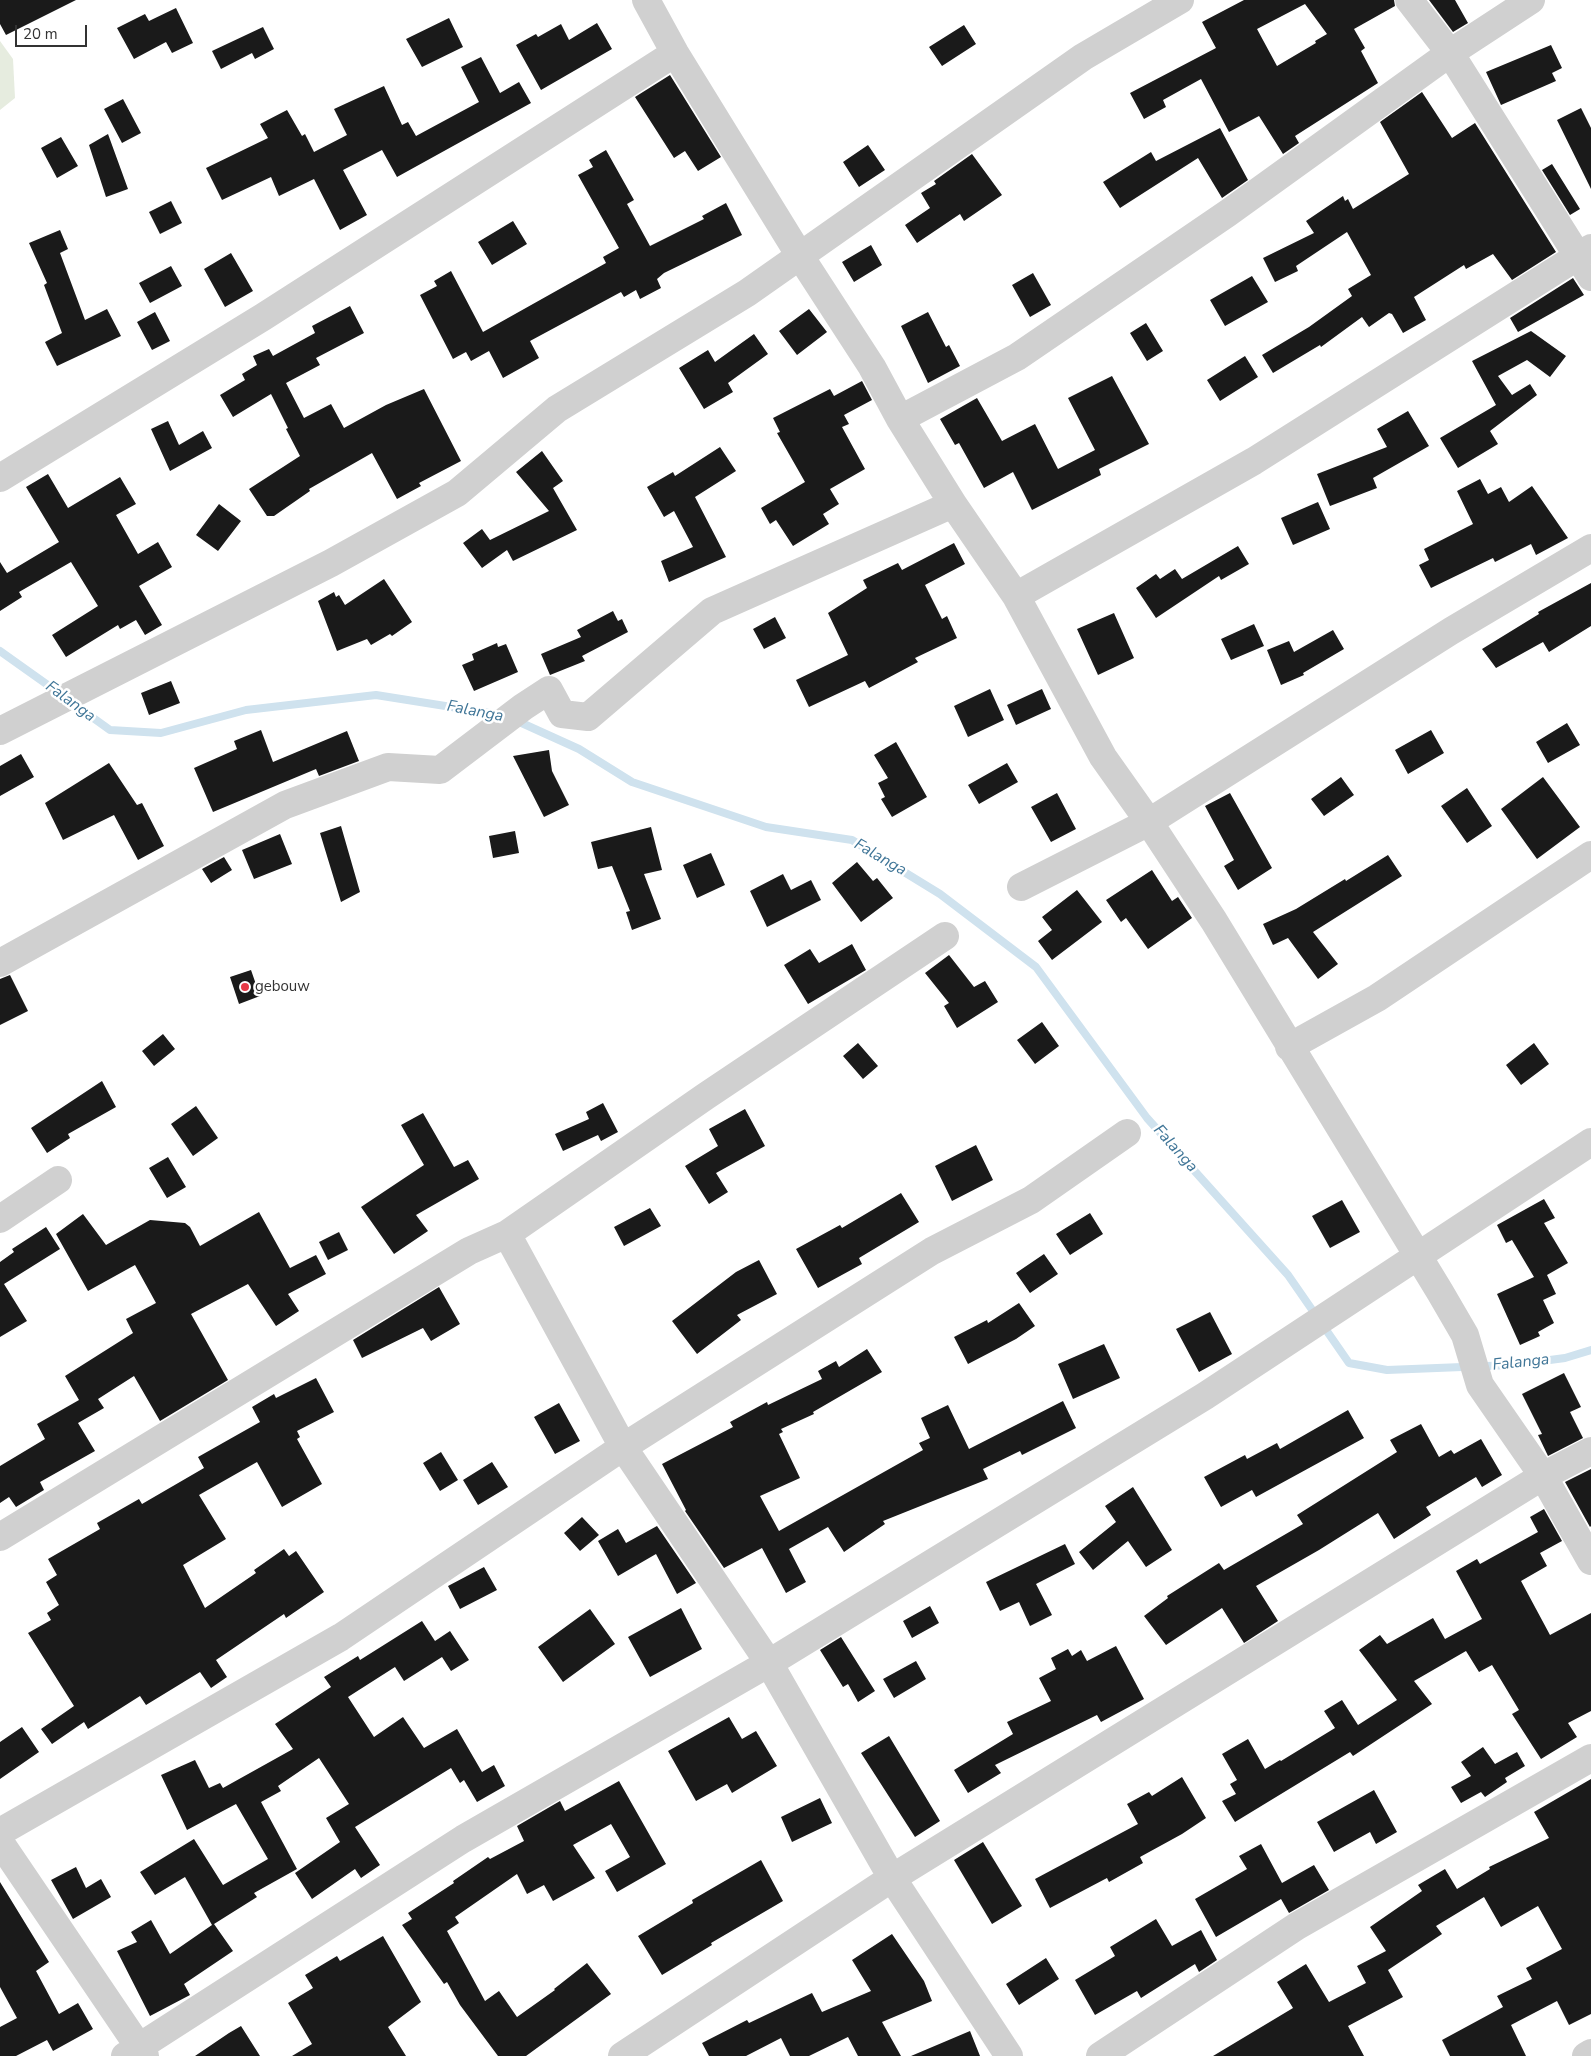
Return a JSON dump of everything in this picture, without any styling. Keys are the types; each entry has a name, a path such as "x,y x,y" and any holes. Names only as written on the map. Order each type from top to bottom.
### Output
{"street":[{"path":"646,0 675,53 800,256 872,367 900,419 953,504 1016,596 1103,757 1149,822 1214,921 1418,1254 1465,1335 1480,1385 1542,1476 1591,1561"},
{"path":"0,731 331,563 457,493 557,409 747,293 1083,57 1180,0"},
{"path":"1016,596 1254,460 1587,260 1450,53 1409,0"},
{"path":"900,419 1017,357 1228,213 1450,53 1531,0"},
{"path":"0,478 262,317 675,53"},
{"path":"0,963 285,805 388,767 440,770 523,707 549,690 562,714 588,717 712,611 953,504"},
{"path":"1021,887 1149,822 1451,631 1591,548"},
{"path":"1289,1046 1377,998 1591,855"},
{"path":"0,1537 470,1251 507,1234 706,1096 945,936"},
{"path":"0,1832 341,1636 624,1447 932,1251 1031,1200 1127,1133"},
{"path":"0,1842 136,2053 463,1839 769,1663 1205,1396 1309,1325 1591,1142"},
{"path":"0,1218 58,1180"},
{"path":"507,1234 624,1447 769,1663 892,1878 1009,2056"},
{"path":"622,2056 892,1878 1542,1476 1591,1451"},
{"path":"1100,2056 1297,1926 1591,1758"},
{"path":"1586,2056 1591,2053"}],"shaded area":[{"path":"0,41 13,59 15,98 0,110"}],"building":[{"path":"0,0 76,0 6,35 0,24"},
{"path":"1244,0 1394,0 1395,6 1354,29 1365,48 1361,51 1378,83 1295,136 1299,143 1283,154 1259,116 1229,132 1201,79 1163,100 1166,107 1144,119 1130,93 1216,48 1202,22","holes":["1305,4 1327,34 1315,41 1316,43 1277,66 1257,29"]},
{"path":"1429,0 1455,0 1468,23 1453,32"},
{"path":"176,8 193,43 172,53 166,42 134,59 117,28 145,14 149,21"},
{"path":"449,18 463,47 422,67 406,39"},
{"path":"597,23 612,49 541,90 516,45 536,34 538,37 561,24 569,40"},
{"path":"964,25 976,44 942,66 929,47"},
{"path":"263,27 274,49 255,59 252,53 221,69 212,51"},
{"path":"1551,45 1562,68 1552,73 1556,81 1501,105 1486,72"},
{"path":"481,57 500,93 519,82 531,103 397,177 382,150 343,170 367,215 340,230 314,179 279,196 271,177 222,200 206,168 268,138 260,124 287,110 302,136 305,134 314,152 347,135 334,109 384,86 402,125 408,122 416,136 479,102 461,67"},
{"path":"670,75 721,157 698,171 685,151 674,158 635,97"},
{"path":"1422,92 1452,138 1475,123 1556,252 1512,280 1493,254 1466,269 1464,265 1414,297 1426,320 1403,333 1392,314 1389,313 1369,327 1362,317 1321,347 1320,345 1273,373 1262,355 1309,327 1352,296 1348,289 1371,275 1347,232 1296,266 1298,271 1275,282 1263,258 1314,233 1306,221 1343,196 1345,201 1348,199 1353,209 1409,174 1380,122"},
{"path":"123,99 141,133 122,143 104,109"},
{"path":"1581,108 1591,128 1591,189 1557,120"},
{"path":"1220,128 1248,180 1222,198 1198,158 1120,208 1103,182 1151,152 1156,161"},
{"path":"108,134 128,189 106,197 89,145"},
{"path":"61,137 78,166 57,178 41,148"},
{"path":"868,145 885,170 859,187 843,162"},
{"path":"606,150 634,200 627,204 650,246 704,219 702,216 726,203 742,235 664,273 657,279 661,288 640,299 636,290 624,297 621,292 530,341 539,358 503,378 489,351 471,361 466,352 453,359 420,295 437,286 434,281 451,271 483,332 606,263 603,257 619,248 578,175 593,167 589,160"},
{"path":"972,154 1002,195 964,221 960,214 917,243 905,225 930,208 921,193 936,184 934,181"},
{"path":"1552,164 1580,209 1570,215 1542,170"},
{"path":"171,201 182,223 160,234 149,212"},
{"path":"513,221 527,244 492,265 478,242"},
{"path":"60,230 68,249 60,253 85,320 107,309 121,336 57,366 45,342 62,333 44,285 47,283 29,243"},
{"path":"871,245 882,265 854,282 842,262"},
{"path":"231,253 253,291 225,307 204,269"},
{"path":"171,266 182,286 150,303 139,283"},
{"path":"1033,273 1051,305 1030,317 1012,285"},
{"path":"1252,276 1268,302 1225,326 1210,300"},
{"path":"1573,278 1584,295 1518,332 1510,318"},
{"path":"350,306 364,333 316,358 320,365 286,383 304,418 331,404 344,428 386,405 424,389 461,461 419,483 421,486 397,499 372,453 309,489 310,491 274,516 267,516 249,489 300,456 271,394 233,417 220,395 245,380 242,374 257,365 253,356 269,349 273,356 315,333 312,326"},
{"path":"809,309 827,332 797,355 779,331"},
{"path":"155,312 170,341 152,350 137,322"},
{"path":"928,312 946,347 949,345 960,366 928,383 901,326"},
{"path":"1146,323 1163,351 1147,361 1130,333"},
{"path":"1531,331 1566,356 1550,377 1527,360 1498,376 1512,395 1530,384 1537,395 1490,431 1498,444 1458,468 1440,438 1496,405 1472,361"},
{"path":"754,334 768,354 728,383 733,392 704,409 679,368 708,350 715,362"},
{"path":"1245,356 1258,377 1220,401 1207,380"},
{"path":"1112,376 1149,444 1099,469 1101,475 1032,510 1013,472 984,488 959,443 955,445 940,419 977,398 1002,441 1035,424 1058,469 1095,450 1068,398"},
{"path":"862,381 872,400 844,415 849,424 842,427 865,469 830,489 839,504 823,514 829,524 793,546 776,520 770,524 761,508 805,482 777,433 780,432 773,418 830,389 834,396"},
{"path":"1408,411 1429,446 1373,478 1377,488 1330,506 1317,474 1387,447 1377,429"},
{"path":"168,421 179,445 203,431 212,448 170,471 151,429"},
{"path":"720,447 736,471 695,497 726,557 669,582 661,561 693,547 674,511 664,517 647,487 673,472 675,476"},
{"path":"542,451 563,481 553,488 577,530 513,561 507,550 482,568 463,543 482,529 490,540 549,511 516,472"},
{"path":"48,474 68,508 120,477 136,504 116,515 138,554 158,542 172,567 139,586 162,625 145,635 136,620 120,629 118,625 66,657 52,635 98,606 71,562 19,592 22,597 0,611 0,562 7,573 59,542 26,487"},
{"path":"1480,479 1488,494 1501,487 1509,502 1532,486 1568,538 1536,555 1531,544 1495,562 1493,558 1431,588 1419,565 1429,560 1424,549 1473,524 1457,491"},
{"path":"1318,502 1330,529 1293,545 1281,518"},
{"path":"219,504 241,521 218,551 196,535"},
{"path":"954,543 965,564 925,585 942,619 947,616 957,638 915,658 918,662 869,688 865,681 809,707 796,680 848,655 828,613 867,588 863,580 898,563 902,570"},
{"path":"1238,546 1249,564 1221,580 1219,576 1156,618 1136,588 1156,574 1160,579 1175,569 1182,579"},
{"path":"384,579 412,622 392,636 390,634 371,645 367,639 337,651 318,601 334,592 336,597 339,595 345,605"},
{"path":"1591,583 1591,626 1549,652 1543,642 1496,668 1482,649 1539,614 1538,612"},
{"path":"613,611 618,621 622,619 628,632 582,656 585,661 550,675 541,654 581,637 577,630"},
{"path":"1114,613 1134,658 1098,675 1077,629"},
{"path":"775,617 786,638 764,649 753,629"},
{"path":"1254,624 1264,646 1231,660 1221,639"},
{"path":"1333,630 1344,649 1303,673 1304,675 1281,685 1267,650 1289,641 1294,652"},
{"path":"497,643 498,647 506,644 518,672 474,691 462,665 474,660 472,654"},
{"path":"171,681 180,703 149,715 141,693"},
{"path":"990,689 1004,720 968,737 954,706"},
{"path":"1042,689 1051,709 1016,725 1007,705"},
{"path":"1567,723 1580,745 1548,763 1536,742"},
{"path":"261,730 273,762 347,731 359,761 319,776 316,769 213,812 194,768 237,749 234,741"},
{"path":"1431,730 1444,753 1408,774 1395,750"},
{"path":"896,742 927,797 892,817 881,799 885,797 878,783 888,778 874,755"},
{"path":"549,750 552,771 569,805 544,817 513,756"},
{"path":"21,754 34,777 0,796 0,766"},
{"path":"109,763 137,805 142,803 164,846 138,860 114,815 63,840 45,803"},
{"path":"1007,763 1018,782 979,804 968,785"},
{"path":"1341,777 1354,795 1324,816 1311,799"},
{"path":"1543,777 1580,827 1537,859 1501,809"},
{"path":"1467,788 1492,826 1467,843 1441,806"},
{"path":"1057,793 1076,829 1051,842 1031,807"},
{"path":"1230,793 1272,868 1238,890 1224,866 1234,860 1205,806"},
{"path":"341,826 360,892 341,902 320,833"},
{"path":"651,827 662,870 644,874 661,919 632,930 626,912 630,911 612,866 598,869 591,842"},
{"path":"515,831 519,853 493,858 489,836"},
{"path":"280,834 292,864 254,879 242,850"},
{"path":"711,853 725,885 697,898 683,865"},
{"path":"1388,855 1402,876 1313,932 1338,964 1318,979 1288,938 1273,945 1263,924 1296,909"},
{"path":"224,857 232,870 211,883 202,869"},
{"path":"857,862 873,881 877,878 893,898 861,922 832,883"},
{"path":"1152,870 1172,901 1178,897 1192,918 1148,949 1126,918 1121,922 1106,900"},
{"path":"783,874 791,890 811,880 821,900 767,927 750,891"},
{"path":"1077,890 1102,922 1052,960 1038,941 1052,930 1042,917"},
{"path":"852,944 866,970 808,1004 784,965 810,949 819,963"},
{"path":"949,955 974,987 985,981 998,1002 957,1028 944,1006 949,1003 925,973"},
{"name":"gebouw","path":"251,970 260,996 239,1004 230,977"},
{"path":"10,975 28,1011 0,1025 0,979"},
{"path":"1042,1022 1059,1046 1035,1064 1017,1040"},
{"path":"163,1034 175,1049 154,1066 142,1051"},
{"path":"858,1043 878,1066 863,1079 843,1056"},
{"path":"1534,1043 1549,1064 1521,1085 1506,1065"},
{"path":"102,1081 116,1107 68,1134 70,1138 47,1153 31,1128"},
{"path":"603,1103 618,1132 601,1141 598,1135 563,1151 555,1134 589,1119 586,1112"},
{"path":"196,1106 218,1138 193,1156 171,1124"},
{"path":"745,1109 765,1146 716,1173 728,1192 709,1204 685,1166 718,1146 709,1129"},
{"path":"423,1113 454,1167 468,1160 479,1179 416,1215 428,1231 394,1254 361,1207 424,1165 401,1125"},
{"path":"976,1145 993,1180 952,1201 935,1166"},
{"path":"168,1157 186,1187 167,1198 149,1168"},
{"path":"901,1193 919,1222 859,1258 862,1264 818,1288 796,1249 840,1225 842,1228"},
{"path":"1544,1199 1555,1218 1544,1223 1568,1263 1547,1275 1556,1294 1543,1300 1554,1323 1538,1332 1540,1336 1520,1345 1497,1294 1534,1277 1512,1240 1506,1243 1497,1225"},
{"path":"1342,1200 1360,1232 1330,1248 1312,1216"},
{"path":"650,1208 661,1226 624,1246 614,1227"},
{"path":"259,1212 290,1268 316,1255 326,1274 288,1294 299,1311 276,1326 248,1284 191,1314 228,1380 160,1421 134,1376 98,1399 104,1408 78,1423 95,1451 40,1482 44,1490 16,1507 9,1497 0,1503 0,1466 45,1439 37,1424 79,1400 65,1376 133,1333 126,1319 156,1303 135,1265 88,1291 56,1234 83,1214 106,1245 150,1220 185,1223 190,1227 200,1246"},
{"path":"1090,1213 1103,1234 1070,1255 1056,1234"},
{"path":"46,1227 60,1249 4,1284 27,1321 0,1337 0,1262 14,1252 12,1249"},
{"path":"339,1232 348,1250 328,1260 319,1242"},
{"path":"1044,1254 1058,1274 1030,1293 1016,1273"},
{"path":"759,1260 777,1294 737,1315 741,1320 697,1354 672,1321 736,1272"},
{"path":"439,1287 460,1324 431,1341 423,1328 362,1358 353,1340"},
{"path":"1019,1303 1035,1326 1016,1339 968,1364 954,1337 987,1320 988,1323"},
{"path":"1210,1312 1232,1354 1199,1372 1176,1329"},
{"path":"1104,1344 1120,1378 1073,1399 1058,1364"},
{"path":"867,1349 882,1372 813,1412 814,1414 781,1429 783,1432 779,1434 800,1478 760,1496 779,1531 923,1450 919,1443 930,1438 921,1418 948,1405 969,1449 1063,1401 1076,1428 1022,1455 1020,1451 983,1469 988,1479 883,1521 885,1524 844,1552 828,1527 789,1549 806,1582 786,1593 762,1548 724,1568 685,1511 662,1464 733,1427 730,1422 767,1402 768,1405 822,1379 818,1371 836,1361 839,1367"},
{"path":"1564,1373 1581,1407 1570,1412 1583,1438 1548,1456 1538,1435 1542,1434 1522,1394"},
{"path":"316,1378 334,1412 297,1431 300,1437 297,1439 322,1484 282,1507 257,1462 199,1495 226,1539 183,1565 205,1608 256,1573 254,1570 284,1549 289,1556 296,1551 324,1592 286,1618 284,1614 216,1660 227,1677 211,1688 200,1672 146,1705 140,1696 88,1729 84,1722 52,1744 41,1729 74,1706 28,1633 51,1620 47,1613 59,1605 46,1582 57,1575 48,1559 100,1529 97,1523 139,1499 142,1504 204,1468 198,1457 260,1422 252,1407 274,1394 276,1398"},
{"path":"559,1403 580,1441 555,1454 534,1417"},
{"path":"1348,1410 1364,1438 1256,1497 1252,1490 1221,1507 1204,1477 1245,1455 1247,1459 1277,1443 1280,1449"},
{"path":"1421,1424 1439,1457 1451,1450 1454,1454 1481,1439 1502,1475 1482,1487 1476,1477 1426,1507 1431,1515 1394,1539 1378,1513 1256,1586 1278,1621 1244,1643 1222,1608 1166,1645 1144,1616 1168,1598 1167,1596 1219,1563 1224,1570 1303,1524 1297,1515 1397,1452 1390,1440"},
{"path":"441,1452 458,1480 440,1491 423,1463"},
{"path":"492,1462 508,1487 478,1505 463,1480"},
{"path":"1591,1469 1591,1526 1590,1527 1565,1482"},
{"path":"1133,1487 1172,1550 1146,1567 1128,1541 1093,1570 1079,1552 1116,1522 1105,1506"},
{"path":"1544,1509 1562,1541 1540,1553 1547,1566 1521,1581 1550,1635 1591,1613 1591,1711 1568,1723 1577,1737 1541,1759 1512,1714 1519,1710 1492,1665 1479,1672 1466,1651 1414,1681 1432,1704 1353,1756 1350,1752 1235,1822 1222,1801 1236,1794 1230,1784 1237,1780 1222,1754 1248,1739 1265,1769 1335,1728 1324,1711 1342,1700 1358,1725 1397,1700 1359,1650 1380,1635 1387,1644 1433,1618 1445,1639 1482,1619 1456,1571 1477,1559 1480,1564 1538,1532 1530,1517"},
{"path":"582,1517 599,1535 580,1551 564,1533"},
{"path":"657,1526 696,1583 677,1594 656,1554 618,1576 598,1541 618,1529 626,1543"},
{"path":"1065,1544 1075,1564 1036,1584 1052,1615 1030,1626 1019,1602 1000,1611 986,1582"},
{"path":"484,1567 497,1590 460,1609 448,1586"},
{"path":"930,1606 939,1623 912,1638 903,1621"},
{"path":"681,1608 702,1649 650,1677 628,1637"},
{"path":"590,1609 615,1644 563,1682 538,1647"},
{"path":"422,1621 435,1641 450,1631 469,1660 451,1671 442,1657 404,1681 395,1667 348,1697 374,1737 403,1717 424,1748 457,1729 482,1772 494,1765 505,1786 477,1802 464,1780 460,1783 451,1768 355,1827 380,1865 361,1878 355,1869 312,1899 295,1873 340,1842 326,1818 349,1804 319,1758 278,1786 281,1791 261,1802 297,1869 254,1893 257,1897 214,1924 233,1951 184,1984 190,1995 150,2016 117,1951 137,1942 131,1932 151,1920 170,1954 212,1925 185,1877 155,1895 140,1872 194,1839 223,1885 268,1859 236,1804 187,1830 161,1775 195,1760 209,1788 220,1783 223,1788 293,1749 275,1724 331,1687 324,1677 358,1656 360,1660"},
{"path":"841,1637 875,1691 858,1702 848,1684 843,1687 820,1650"},
{"path":"1116,1646 1144,1699 1101,1722 1097,1715 995,1765 1001,1773 968,1793 954,1770 1013,1734 1007,1722 1051,1701 1039,1678 1056,1669 1051,1658 1068,1649 1072,1656 1081,1650 1087,1661"},
{"path":"916,1661 926,1679 894,1698 883,1679"},
{"path":"729,1717 742,1739 756,1731 777,1766 732,1793 727,1784 696,1801 668,1751"},
{"path":"22,1727 39,1752 0,1779 0,1742"},
{"path":"889,1736 940,1821 915,1837 861,1753"},
{"path":"1483,1747 1495,1764 1517,1752 1525,1766 1505,1778 1507,1782 1485,1797 1481,1792 1461,1803 1451,1787 1471,1776 1461,1762"},
{"path":"1182,1777 1206,1818 1182,1834 1140,1857 1143,1863 1109,1882 1107,1878 1050,1908 1035,1879 1138,1824 1127,1804 1149,1792 1152,1796"},
{"path":"1591,1779 1591,2014 1569,2025 1557,2001 1511,2025 1526,2056 1450,2056 1442,2040 1503,2007 1497,1996 1532,1979 1526,1968 1562,1949 1538,1906 1501,1927 1484,1897 1436,1926 1442,1934 1388,1970 1403,1997 1348,2026 1364,2056 1213,2056 1293,2008 1277,1982 1306,1964 1329,2002 1366,1983 1357,1966 1386,1951 1370,1927 1422,1891 1418,1885 1445,1869 1457,1889 1490,1869 1489,1867 1549,1838 1534,1812"},
{"path":"619,1781 666,1864 617,1892 605,1871 630,1857 611,1824 573,1845 595,1878 553,1901 544,1885 527,1894 517,1874 455,1917 459,1923 447,1931 485,2001 499,1991 517,2017 555,1990 587,1963 611,1994 526,2056 498,2056 460,2005 447,1982 444,1984 402,1925 412,1919 408,1913 454,1883 453,1881 488,1857 490,1859 524,1841 517,1826 560,1801 565,1811"},
{"path":"1374,1790 1397,1832 1376,1844 1370,1832 1334,1852 1317,1822"},
{"path":"820,1798 832,1823 792,1842 781,1817"},
{"path":"983,1842 1022,1906 992,1924 954,1860"},
{"path":"1261,1844 1282,1883 1314,1865 1329,1890 1289,1913 1281,1899 1216,1937 1195,1899 1247,1869 1239,1856"},
{"path":"761,1860 783,1901 711,1943 712,1945 662,1975 638,1936 693,1903 692,1900"},
{"path":"76,1867 86,1888 101,1879 111,1897 73,1919 51,1880"},
{"path":"0,1882 49,1962 36,1971 59,2014 78,2003 93,2029 53,2051 47,2040 16,2056 0,2056 0,2027 17,2018 0,1987"},
{"path":"1156,1919 1172,1946 1201,1930 1217,1960 1199,1972 1195,1964 1141,1998 1137,1991 1095,2015 1075,1980 1115,1956 1110,1947"},
{"path":"892,1934 924,1981 932,2001 882,2022 901,2056 858,2056 848,2037 809,2056 790,2056 781,2038 746,2056 709,2056 702,2043 747,2020 749,2023 812,1993 822,2012 871,1991 852,1960"},
{"path":"383,1936 421,2002 388,2027 406,2056 292,2056 312,2044 288,2003 313,1988 305,1975 337,1956 340,1961"},
{"path":"1046,1958 1059,1979 1019,2005 1006,1984"},
{"path":"241,2026 260,2056 195,2056 229,2033"},
{"path":"970,2031 980,2056 911,2056"}],"waterway":[{"name":"Falanga","path":"0,651 59,693"},
{"name":"Falanga","path":"71,702 110,730 161,733 246,710 376,695 502,715"},
{"name":"Falanga","path":"515,720 579,749 632,782 766,827 852,840 940,894 1036,967 1147,1118 1288,1275 1349,1363 1387,1370 1512,1365 1565,1358 1591,1350"}],"place":[{"name":"gebouw","path":"245,987"}]}
